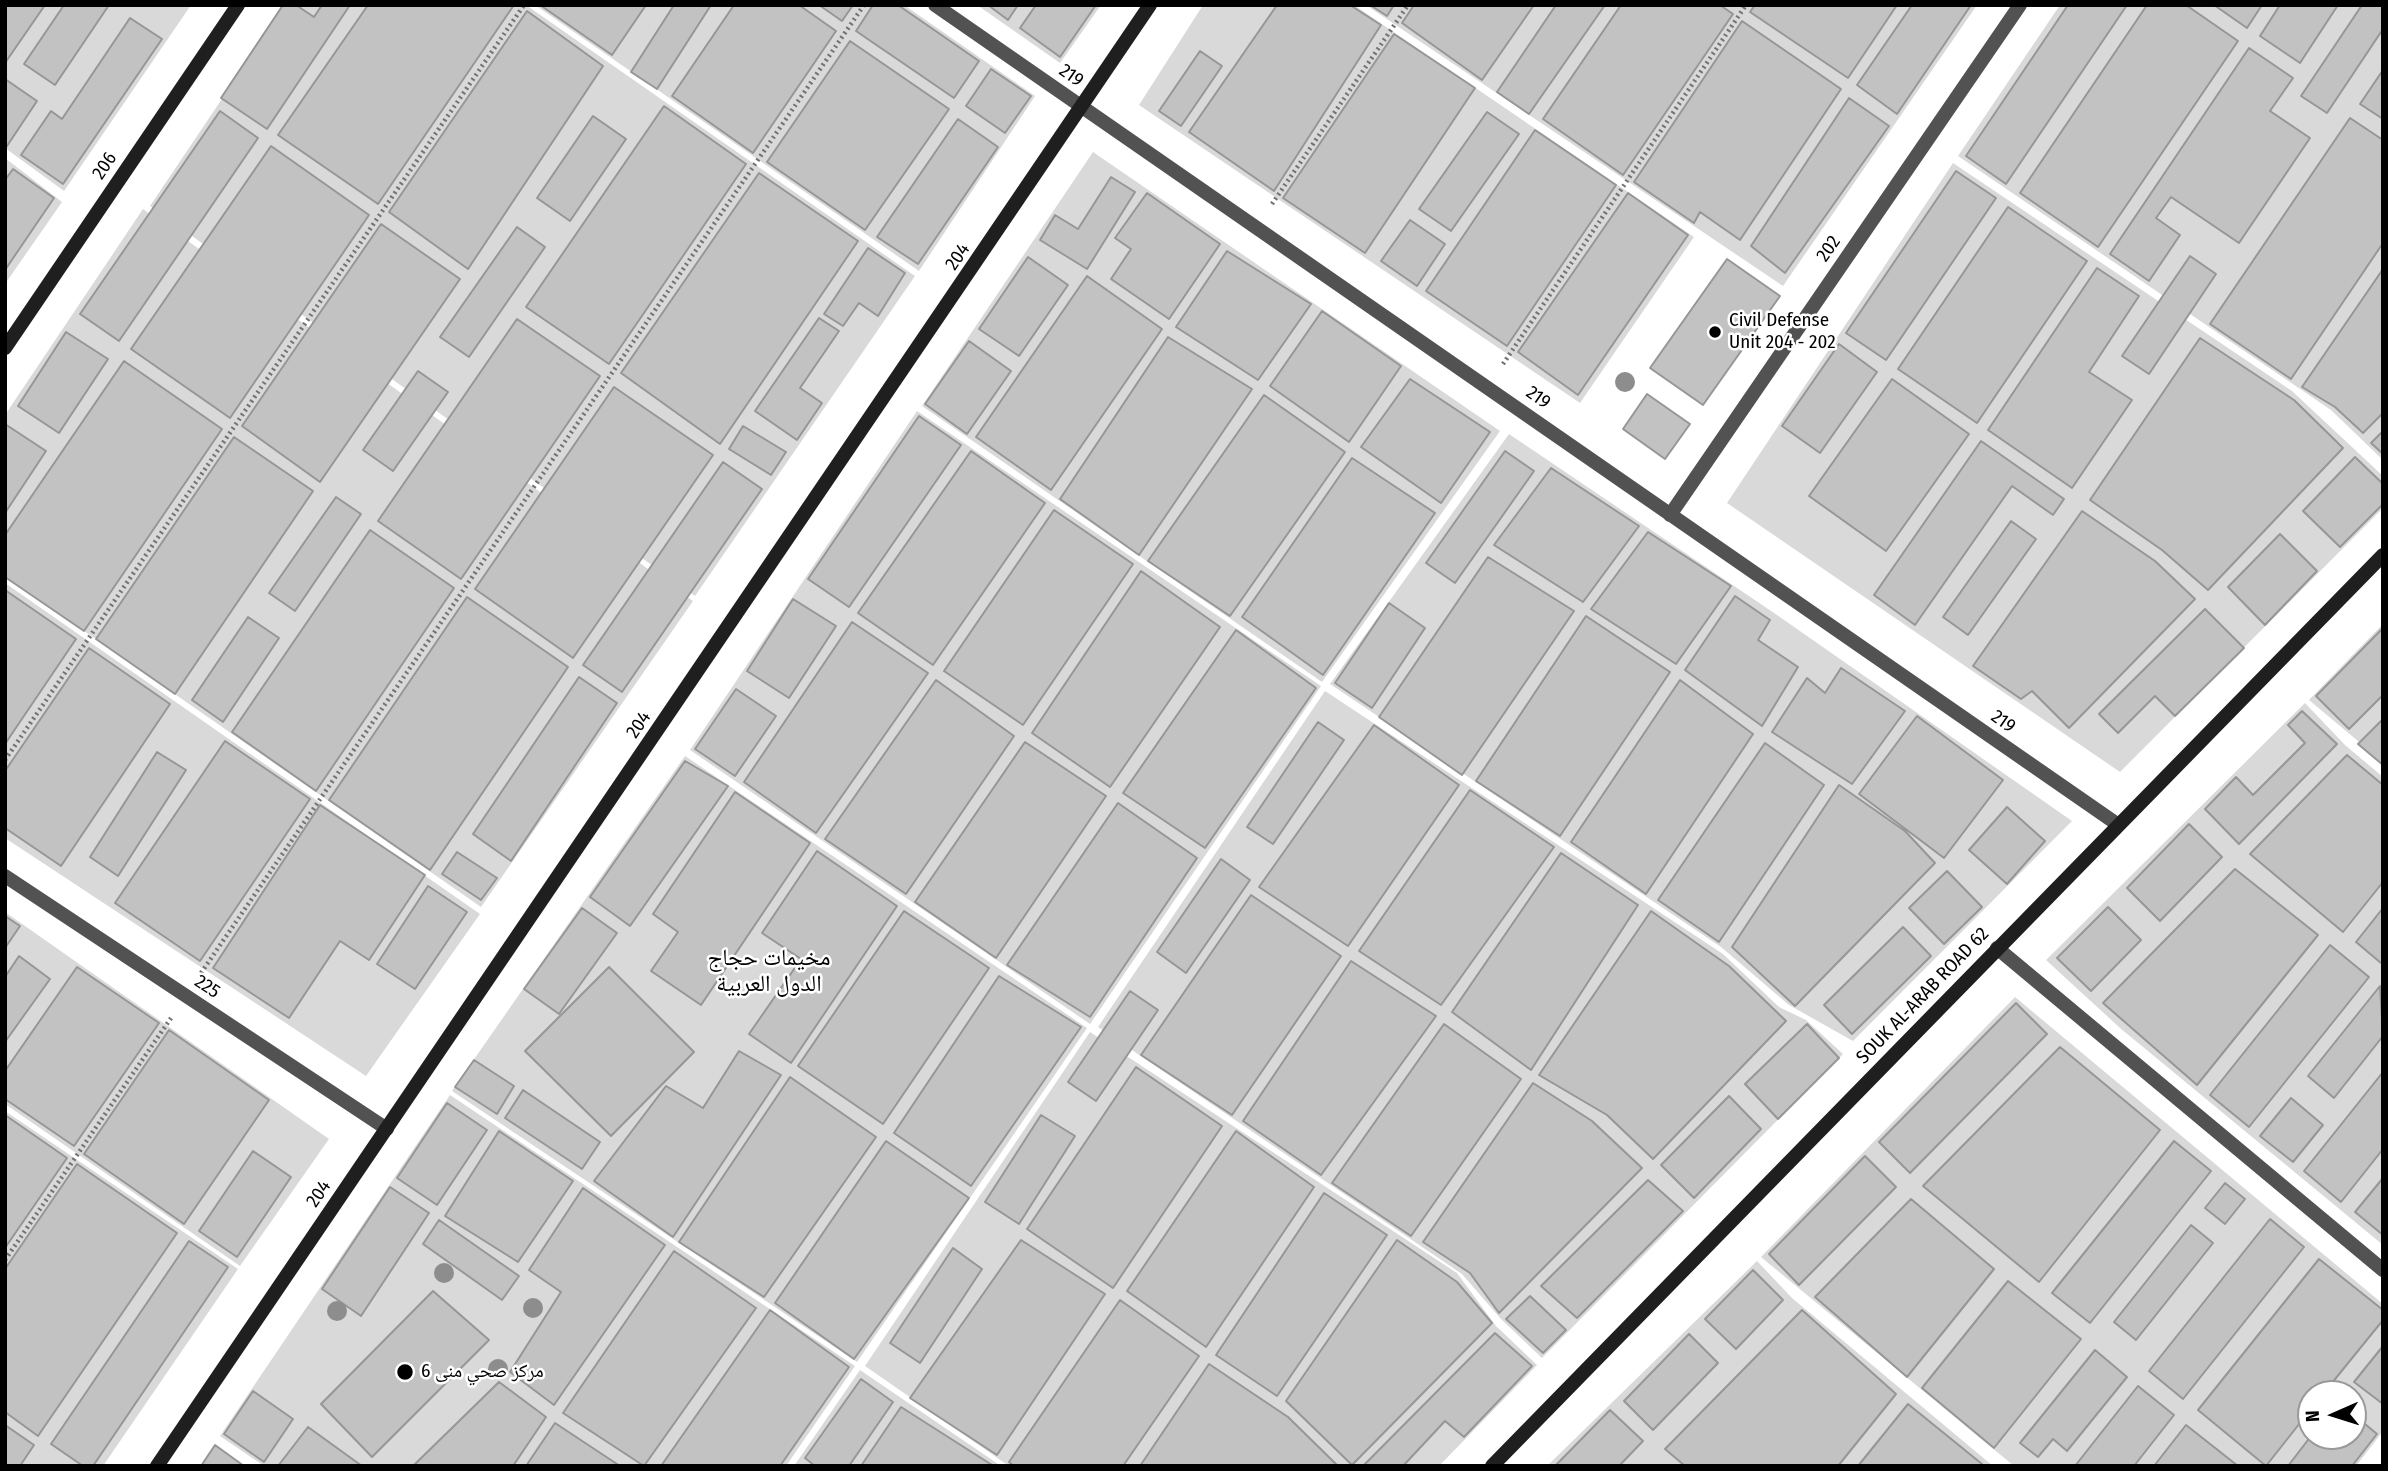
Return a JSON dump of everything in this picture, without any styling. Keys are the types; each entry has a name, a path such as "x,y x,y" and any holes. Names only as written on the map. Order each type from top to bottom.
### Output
{"main road":[{"name":"206","path":"5,348 238,5"},
{"name":"204","path":"157,1466 1083,108 1150,5"},
{"name":"SOUK AL-ARAB ROAD 62","path":"1492,1466 2383,555"}],"street":[{"name":"219","path":"935,5 2117,824"},
{"name":"202","path":"1670,515 2020,5"},
{"name":"225","path":"5,876 387,1129"},
{"path":"1997,948 2383,1270"}],"path":[{"path":"5,760 524,5"},
{"path":"5,1260 864,5"},
{"path":"1256,228 1408,5"},
{"path":"1488,386 1746,5"}],"shaded area":[{"path":"5,5 191,5 64,191 5,148"},
{"path":"285,5 526,5 915,276 695,596 150,206"},
{"path":"535,5 904,5 1035,96 919,271"},
{"path":"977,5 1101,5 1060,63"},
{"path":"1203,5 1354,5 1694,237 1580,403 1139,105"},
{"path":"1366,5 1977,5 1783,286"},
{"path":"2060,5 2383,5 2383,460 2331,410 1958,156"},
{"path":"1093,152 1500,431 1322,682 922,406"},
{"path":"5,158 62,202 5,284"},
{"path":"1953,163 2292,391 2383,476 2383,508 2120,772 1727,503"},
{"path":"143,209 693,601 481,907 5,576 5,415"},
{"path":"917,411 1321,686 1090,1024 690,750"},
{"path":"1509,434 1777,615 2072,821 1853,1041 1789,1005 1721,947 1330,684"},
{"path":"5,583 480,914 366,1076 5,838"},
{"path":"2383,624 2383,762 2309,700"},
{"path":"1325,691 1723,954 1779,1007 1806,1020 1843,1054 1542,1358 1501,1319 1462,1274 1098,1027"},
{"path":"2305,703 2345,745 2383,777 2383,1245 2120,1028 2046,960"},
{"path":"685,756 1087,1028 857,1362 452,1091"},
{"path":"5,912 329,1139 240,1266 5,1104"},
{"path":"2015,997 2383,1304 2383,1431 2356,1466 2014,1466 1761,1257"},
{"path":"1090,1032 1457,1273 1496,1326 1537,1365 1439,1466 1009,1466 865,1366"},
{"path":"450,1095 855,1366 786,1466 264,1466 220,1436"},
{"path":"5,1111 238,1269 103,1466 5,1466"},
{"path":"1757,1261 1792,1298 1993,1466 1547,1466"},
{"path":"860,1370 1001,1466 794,1466"}],"building":[{"path":"5,5 45,5 5,63"},
{"path":"64,5 109,5 55,85 24,64"},
{"path":"283,5 296,5 314,17 322,5 350,5 267,129 221,98"},
{"path":"368,5 514,5 378,204 278,135"},
{"path":"540,5 646,5 612,55"},
{"path":"674,5 711,5 657,89 631,72"},
{"path":"734,5 799,5 836,31 753,153 672,96"},
{"path":"819,5 853,5 842,21"},
{"path":"873,5 898,5 979,61 954,98 856,31"},
{"path":"988,5 1018,5 1008,20"},
{"path":"1036,5 1096,5 1060,57 1020,28"},
{"path":"1277,5 1350,5 1381,25 1274,191 1189,132"},
{"path":"1370,5 1394,5 1387,16"},
{"path":"1414,5 1534,5 1482,80 1402,23"},
{"path":"1556,5 1605,5 1529,114 1497,92"},
{"path":"1621,5 1720,5 1733,14 1623,175 1543,119"},
{"path":"1755,5 1897,5 1848,78 1750,12"},
{"path":"1912,5 1971,5 1897,114 1857,85"},
{"path":"2068,5 2127,5 2006,184 1966,156"},
{"path":"2147,5 2186,5 2238,41 2098,247 2020,193"},
{"path":"2214,5 2262,5 2247,28"},
{"path":"2280,5 2338,5 2300,63 2260,36"},
{"path":"2362,5 2383,5 2383,29 2327,113 2301,96"},
{"path":"527,11 603,66 468,269 389,212"},
{"path":"130,18 162,39 63,184 21,155 51,111 62,119"},
{"path":"1742,21 1841,89 1740,240 1700,212 1694,223 1634,182"},
{"path":"1394,34 1475,88 1365,253 1283,198"},
{"path":"850,41 949,109 865,230 767,162"},
{"path":"2249,48 2293,78 2270,111 2310,138 2239,243 2171,197 2156,218 2180,235 2149,281 2110,254"},
{"path":"1200,51 1222,66 1181,126 1159,111"},
{"path":"991,69 1031,96 1005,133 966,106"},
{"path":"2383,70 2383,119 2360,104"},
{"path":"5,79 37,101 7,146 5,144"},
{"path":"1849,98 1889,126 1785,273 1751,246"},
{"path":"664,106 746,164 609,364 526,307"},
{"path":"220,111 258,138 119,341 80,314"},
{"path":"1487,112 1519,134 1451,231 1419,209"},
{"path":"593,116 626,139 570,221 537,198"},
{"path":"2350,118 2383,140 2383,243 2291,379 2210,324"},
{"path":"958,119 998,147 918,264 877,237"},
{"path":"1535,130 1616,185 1507,346 1426,291"},
{"path":"271,146 369,215 230,418 131,349"},
{"path":"13,169 54,198 5,270 5,180"},
{"path":"1956,171 1996,198 1886,360 1846,333"},
{"path":"759,173 858,241 720,444 621,373"},
{"path":"1111,177 1135,192 1087,269 1040,240 1055,215 1078,229"},
{"path":"1147,193 1220,244 1169,319 1111,279 1131,249 1115,238"},
{"path":"1628,193 1688,235 1578,395 1518,352"},
{"path":"2008,207 2087,261 1977,423 1898,369"},
{"path":"1410,220 1445,244 1417,286 1381,261"},
{"path":"381,224 460,279 320,482 242,426"},
{"path":"517,227 545,247 469,357 440,337"},
{"path":"868,248 905,273 878,316 859,303 843,326 824,314"},
{"path":"1227,251 1311,304 1258,380 1176,327"},
{"path":"2190,256 2216,274 2149,374 2122,356"},
{"path":"1028,257 1068,285 1019,356 979,329"},
{"name":"Civil Defense Unit 204 - 202","path":"1727,259 1780,296 1703,405 1650,368"},
{"path":"2097,268 2139,296 2089,372 2132,400 2072,488 1988,430"},
{"path":"2383,269 2383,413 2363,433 2335,407 2302,387"},
{"path":"1087,276 1162,329 1051,490 976,437"},
{"path":"1322,311 1401,366 1349,442 1270,386"},
{"path":"819,318 839,331 800,388 822,403 797,440 755,411"},
{"path":"517,319 600,376 461,579 378,521"},
{"path":"66,332 108,359 59,433 18,406"},
{"path":"1168,337 1252,389 1139,555 1060,499"},
{"path":"2200,338 2294,400 2343,448 2208,590 2162,550 2090,500"},
{"path":"969,341 1011,371 967,434 925,404"},
{"path":"1839,344 1877,372 1820,453 1782,426"},
{"path":"124,361 222,429 84,631 5,577 5,535"},
{"path":"418,371 448,392 393,471 363,450"},
{"path":"1410,379 1490,432 1441,503 1361,447"},
{"path":"1892,379 1969,434 1886,551 1809,496"},
{"path":"614,387 713,455 573,658 475,589"},
{"path":"1647,394 1690,424 1665,459 1623,429"},
{"path":"1264,395 1345,452 1230,616 1148,561"},
{"path":"919,416 961,445 849,607 808,579"},
{"path":"5,424 46,451 5,513"},
{"path":"743,426 786,452 771,475 729,449"},
{"path":"2383,431 2383,454 2371,443"},
{"path":"234,437 313,491 175,694 96,639"},
{"path":"1981,441 2064,499 2053,515 2012,486 1915,625 1874,595"},
{"path":"971,451 1045,503 933,665 858,613"},
{"path":"1505,451 1534,471 1455,583 1426,563"},
{"path":"2355,457 2383,484 2383,504 2340,547 2303,511"},
{"path":"1352,458 1435,513 1323,675 1242,617"},
{"path":"723,462 762,489 622,692 583,665"},
{"path":"1551,468 1639,526 1583,602 1494,545"},
{"path":"336,497 361,514 295,611 269,593"},
{"path":"1054,510 1133,564 1023,725 944,671"},
{"path":"2082,511 2155,561 2195,599 2069,728 2032,691 2021,699 1973,666"},
{"path":"2011,521 2036,539 1968,635 1943,617"},
{"path":"370,530 454,588 316,791 232,732"},
{"path":"1648,532 1731,586 1676,664 1591,609"},
{"path":"2280,534 2317,571 2265,625 2228,587"},
{"path":"1488,557 1574,611 1462,775 1379,717"},
{"path":"1141,571 1220,627 1110,787 1032,733"},
{"path":"5,590 76,639 5,744"},
{"path":"1735,596 1770,620 1758,640 1798,667 1762,726 1685,670"},
{"path":"467,597 568,667 430,870 329,800"},
{"path":"793,599 836,626 789,698 747,671"},
{"path":"1389,603 1425,628 1372,708 1335,683"},
{"path":"2205,609 2244,648 2175,716 2155,696 2118,733 2099,714"},
{"path":"1586,616 1670,672 1560,836 1476,781"},
{"path":"248,617 279,638 223,722 192,700"},
{"path":"852,622 928,673 816,833 744,782"},
{"path":"2383,628 2383,695 2349,729 2316,696"},
{"path":"1236,630 1316,688 1205,848 1123,793"},
{"path":"89,648 170,704 61,866 5,828 5,771"},
{"path":"1841,668 1905,711 1852,784 1772,732 1807,678 1825,693"},
{"path":"579,677 617,703 511,861 473,834"},
{"path":"936,680 1014,736 906,894 825,839"},
{"path":"1680,680 1753,734 1646,894 1571,842"},
{"path":"736,689 776,716 735,776 695,749"},
{"path":"2302,711 2337,744 2239,844 2205,809 2236,777 2253,795 2305,743 2288,725"},
{"path":"1917,716 2003,780 1944,858 1859,794"},
{"path":"2383,719 2383,765 2358,744"},
{"path":"1318,722 1344,740 1273,844 1247,827"},
{"path":"1374,725 1459,785 1348,946 1259,887"},
{"path":"225,741 310,799 200,961 115,903"},
{"path":"1025,742 1106,796 996,958 915,902"},
{"path":"1765,743 1824,785 1719,942 1658,900"},
{"path":"157,752 186,770 118,876 90,857"},
{"path":"2347,755 2383,785 2383,882 2343,932 2250,854"},
{"path":"685,761 728,786 630,926 590,897"},
{"path":"1839,785 1905,831 1935,863 1795,1006 1732,947"},
{"path":"1470,790 1554,847 1441,1005 1359,951"},
{"path":"735,792 810,843 701,1005 651,971 678,932 653,914"},
{"path":"1118,803 1197,858 1090,1017 1007,965"},
{"path":"320,805 425,875 369,960 340,941 289,1018 213,968"},
{"path":"2007,807 2045,841 2007,884 1969,850"},
{"path":"2189,824 2222,857 2160,921 2127,888"},
{"path":"817,851 897,906 791,1063 749,1034 801,959 762,933"},
{"path":"457,852 497,878 481,900 442,874"},
{"path":"1561,853 1638,905 1531,1070 1452,1012"},
{"path":"1221,859 1250,880 1186,973 1157,952"},
{"path":"2235,869 2318,935 2197,1085 2103,1003"},
{"path":"1947,871 1982,907 1944,944 1909,908"},
{"path":"428,886 467,912 415,989 377,964"},
{"path":"1251,895 1341,956 1232,1115 1141,1055"},
{"path":"2108,907 2141,940 2091,991 2057,958"},
{"path":"582,908 617,933 559,1014 524,989"},
{"path":"2383,908 2383,961 2381,963 2356,942"},
{"path":"904,911 989,968 883,1124 798,1066"},
{"path":"1651,911 1729,966 1786,1021 1653,1159 1607,1115 1539,1075"},
{"path":"5,916 20,926 5,948"},
{"path":"1903,927 1931,956 1852,1034 1824,1005"},
{"path":"2330,945 2369,977 2249,1127 2210,1095"},
{"path":"19,956 50,979 5,1042 5,977"},
{"path":"1351,961 1436,1016 1321,1175 1243,1121"},
{"path":"77,967 159,1023 74,1146 5,1099 5,1071"},
{"path":"609,967 694,1052 611,1136 525,1051"},
{"path":"999,976 1081,1027 971,1186 894,1133"},
{"path":"2380,986 2383,1036 2334,1098 2308,1076"},
{"path":"1130,991 1158,1010 1096,1101 1068,1082"},
{"path":"2016,1003 2047,1034 1910,1173 1879,1142"},
{"path":"1444,1024 1521,1079 1411,1236 1332,1183"},
{"path":"1807,1024 1839,1058 1778,1119 1745,1084"},
{"path":"169,1030 269,1100 184,1224 84,1154"},
{"path":"2060,1047 2160,1130 2039,1282 1923,1186"},
{"path":"739,1051 781,1075 673,1237 594,1181 666,1086 703,1108"},
{"path":"474,1060 514,1086 497,1114 455,1087"},
{"path":"1136,1067 1222,1126 1113,1288 1027,1229"},
{"path":"2383,1072 2383,1149 2341,1202 2304,1171"},
{"path":"790,1077 876,1137 764,1297 679,1242"},
{"path":"1533,1083 1592,1121 1642,1168 1499,1313 1470,1273 1423,1242"},
{"path":"523,1090 600,1142 582,1169 505,1118"},
{"path":"1729,1096 1761,1129 1694,1198 1661,1165"},
{"path":"2291,1098 2323,1125 2293,1162 2260,1136"},
{"path":"447,1103 487,1130 437,1205 397,1178"},
{"path":"5,1115 67,1158 5,1248"},
{"path":"1041,1115 1075,1136 1019,1224 985,1202"},
{"path":"499,1131 573,1181 518,1262 445,1216"},
{"path":"1236,1131 1314,1187 1206,1347 1127,1291"},
{"path":"886,1141 969,1198 854,1359 775,1303"},
{"path":"2174,1141 2211,1171 2090,1323 2052,1293"},
{"path":"253,1151 291,1177 237,1257 199,1231"},
{"path":"1865,1156 1896,1187 1799,1285 1769,1254"},
{"path":"77,1164 177,1233 38,1436 5,1412 5,1269"},
{"path":"2383,1178 2383,1235 2355,1212"},
{"path":"1648,1180 1683,1211 1577,1318 1541,1286"},
{"path":"2225,1183 2245,1199 2225,1224 2205,1208"},
{"path":"390,1187 429,1213 361,1316 322,1289"},
{"path":"583,1188 665,1245 554,1405 510,1372 561,1292 529,1270"},
{"path":"1324,1193 1387,1235 1277,1396 1216,1355"},
{"path":"1911,1199 1994,1269 1907,1377 1815,1297"},
{"path":"2270,1219 2304,1247 2183,1399 2149,1371"},
{"path":"439,1220 519,1276 502,1300 423,1244"},
{"path":"2191,1225 2213,1243 2136,1340 2114,1322"},
{"path":"1021,1240 1105,1294 997,1455 910,1398"},
{"path":"1397,1240 1457,1282 1492,1323 1352,1465 1286,1401"},
{"path":"189,1241 228,1267 93,1466 83,1466 51,1444"},
{"path":"953,1248 982,1269 920,1363 890,1343"},
{"path":"674,1251 756,1308 644,1466 563,1413"},
{"path":"2319,1259 2383,1310 2383,1320 2334,1380 2297,1380 2297,1427 2266,1466 2198,1410"},
{"path":"1753,1270 1783,1300 1736,1349 1705,1319"},
{"path":"2008,1281 2081,1339 1994,1448 1922,1388"},
{"name":"مركز صحي منى 6","path":"433,1291 489,1340 372,1457 321,1404"},
{"path":"1530,1296 1566,1330 1543,1353 1506,1319"},
{"path":"1120,1300 1199,1356 1123,1466 1014,1466 1009,1462"},
{"path":"770,1310 849,1367 780,1466 661,1466"},
{"path":"1802,1310 1896,1394 1838,1466 1685,1466 1665,1449"},
{"path":"1495,1333 1532,1366 1464,1437 1445,1421 1403,1466 1363,1466"},
{"path":"1689,1334 1718,1363 1653,1430 1624,1401"},
{"path":"2383,1346 2383,1404 2367,1392 2367,1380 2356,1380"},
{"path":"2095,1350 2127,1377 2067,1451 2053,1439 2038,1457 2020,1443"},
{"path":"1209,1364 1288,1417 1338,1466 1140,1466"},
{"path":"861,1379 893,1402 849,1466 815,1466 805,1458"},
{"path":"499,1382 546,1417 513,1466 413,1466"},
{"path":"2138,1386 2174,1415 2134,1466 2075,1466"},
{"path":"253,1391 293,1419 264,1462 224,1434"},
{"path":"1908,1404 1982,1464 1858,1466"},
{"path":"901,1407 992,1465 861,1466"},
{"path":"1610,1410 1643,1441 1619,1466 1555,1466"},
{"path":"555,1423 620,1466 526,1466"},
{"path":"5,1425 34,1445 20,1466 5,1466"},
{"path":"2186,1425 2238,1466 2154,1466"},
{"path":"2367,1426 2377,1434 2367,1447"},
{"path":"308,1427 362,1466 278,1466"},
{"path":"215,1445 244,1466 201,1466"},
{"path":"2300,1450 2364,1450 2352,1466 2288,1466"}],"place":[{"name":"Civil Defense Unit 204 - 202","path":"1715,332"},
{"name":"مركز صحي منى 6","path":"405,1372"}],"district":[{"name":"مخيمات حجاج الدول العربية","path":"769,972"}]}
